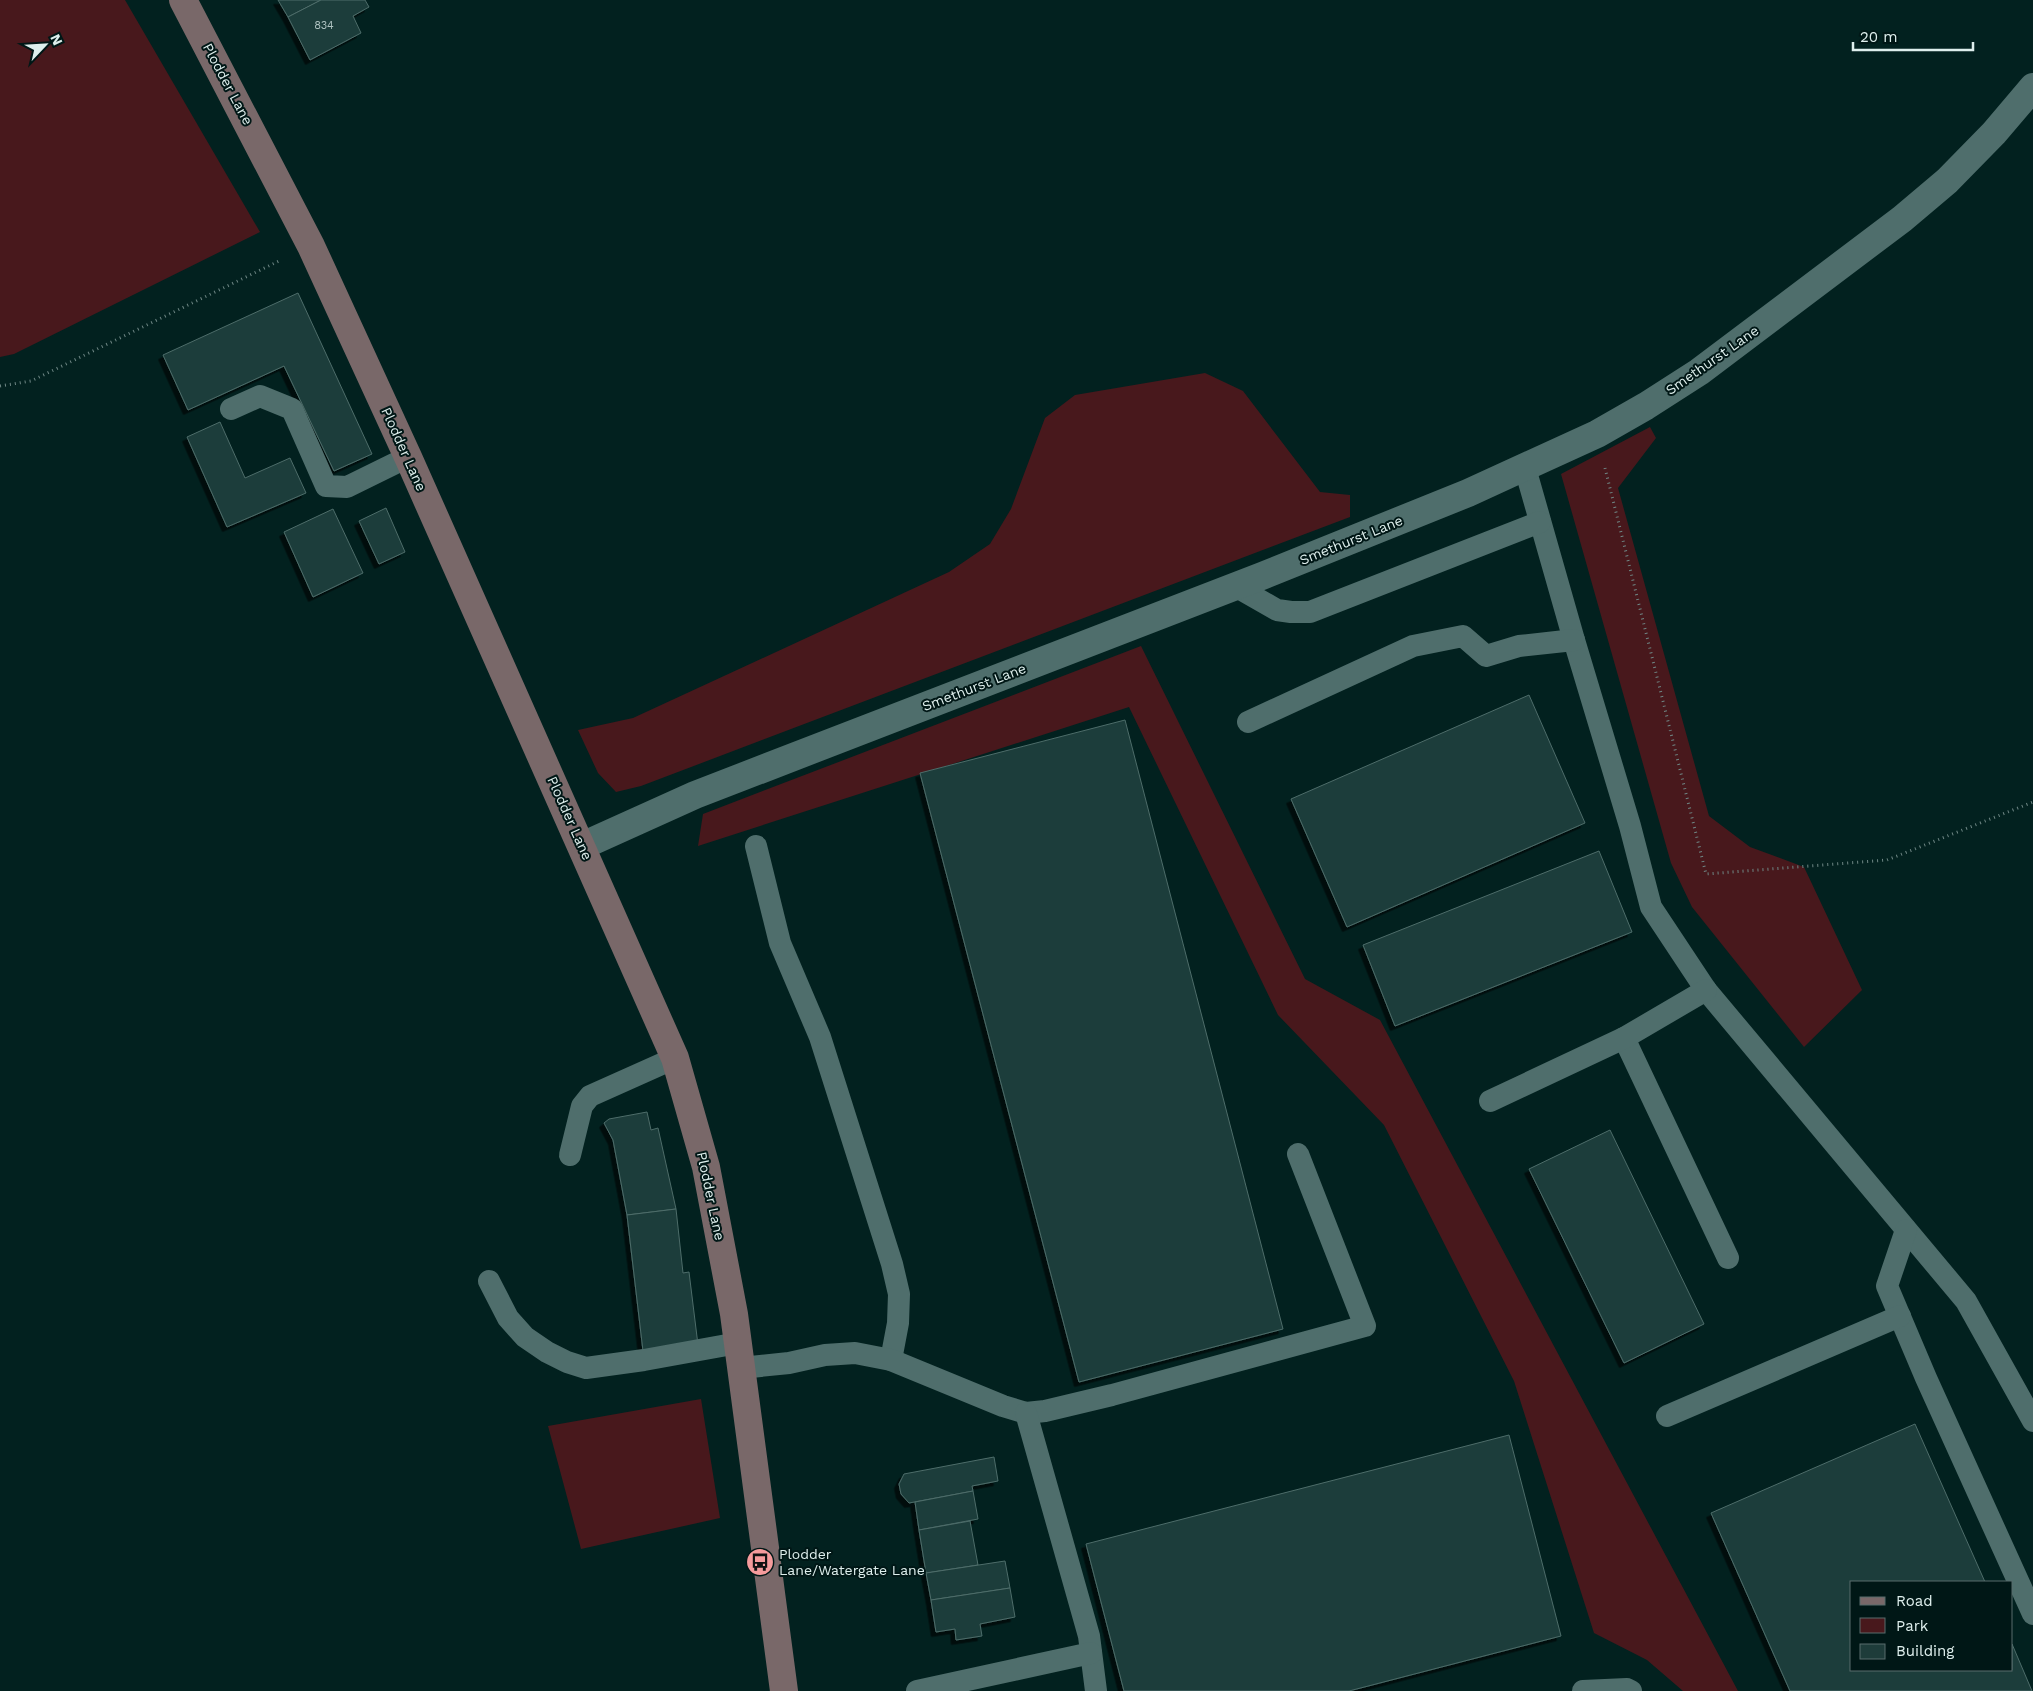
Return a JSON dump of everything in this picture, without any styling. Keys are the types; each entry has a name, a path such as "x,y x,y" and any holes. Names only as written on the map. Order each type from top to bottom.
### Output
{"main road":[{"name":"Plodder Lane","path":"183,0 311,246 408,457 675,1058 706,1167 734,1314 784,1691"}],"street":[{"name":"Smethurst Lane","path":"582,846 695,795 1235,586 1459,497 1597,434 1646,406 1699,372 1902,219 1947,181 1994,133 2033,87"}],"lane":[{"path":"231,409 260,396 292,409 326,486 347,487 408,457"},
{"path":"1525,468 1630,826 1651,907 1706,990 1966,1301 2033,1421"},
{"path":"1235,586 1277,610 1310,612 1540,522"},
{"path":"1248,722 1413,646 1463,636 1486,656 1519,646 1574,640"},
{"path":"756,846 780,943 820,1037 892,1264 898,1294 898,1314 891,1360"},
{"path":"1490,1101 1624,1038 1706,990"},
{"path":"1624,1038 1728,1258"},
{"path":"570,1156 582,1106 590,1096 675,1058"},
{"path":"489,1281 508,1318 525,1337 566,1362 586,1368 644,1360 740,1355 789,1363 825,1355 854,1353 891,1360 1003,1406 1026,1413 1045,1411 1112,1396 1364,1326 1298,1154"},
{"path":"1906,1230 1887,1286 1926,1378 2033,1614"},
{"path":"1667,1416 1900,1316"},
{"path":"1026,1413 1089,1636 1096,1691"},
{"path":"916,1691 1091,1653"},
{"path":"1583,1691 1627,1689 1631,1691"}],"path":[{"path":"0,386 31,381 311,246"},
{"path":"1597,434 1706,874 1887,860 2033,802"}],"green space":[{"path":"0,0 125,0 260,232 14,354 0,357"},
{"path":"1205,373 1243,391 1320,492 1350,495 1350,517 641,786 616,792 598,773 578,730 633,718 949,572 990,544 1011,509 1045,418 1075,395"},
{"path":"1650,427 1656,438 1618,488 1709,816 1750,847 1804,867 1862,990 1804,1047 1692,907 1671,863 1561,474"},
{"path":"1141,646 1305,979 1380,1020 1738,1691 1683,1691 1647,1660 1594,1633 1514,1381 1384,1125 1278,1015 1129,707 698,846 703,814"},
{"path":"701,1399 720,1518 581,1549 548,1426"}],"building":[{"path":"278,0 321,0 288,17"},
{"path":"321,0 365,0 369,7 353,16 361,33 310,60 288,17"},
{"path":"298,293 372,454 334,471 284,366 188,410 163,355"},
{"path":"220,422 245,478 290,458 306,493 227,527 187,437"},
{"path":"386,508 405,552 379,564 359,521"},
{"path":"333,509 363,573 313,597 284,532"},
{"path":"1529,695 1585,823 1347,927 1291,799"},
{"path":"1125,720 1283,1329 1079,1382 920,773"},
{"path":"1599,851 1632,932 1395,1026 1363,945"},
{"path":"647,1112 651,1130 658,1128 676,1209 627,1215 613,1140 604,1123 609,1119"},
{"path":"1610,1130 1704,1324 1624,1363 1529,1169"},
{"path":"676,1209 683,1273 689,1272 698,1345 643,1351 627,1215"},
{"path":"1915,1424 1985,1581 1850,1581 1850,1671 2013,1671 2013,1646 2032,1691 1790,1691 1711,1513"},
{"path":"1509,1435 1561,1636 1349,1691 1124,1691 1086,1544"},
{"path":"994,1457 998,1481 972,1486 973,1491 909,1503 901,1494 899,1484 904,1474"},
{"path":"973,1491 978,1519 919,1530 915,1502"},
{"path":"970,1521 978,1565 926,1573 919,1530"},
{"path":"1005,1561 1010,1588 931,1600 926,1573"},
{"path":"1010,1588 1015,1617 980,1624 982,1636 956,1640 955,1629 936,1632 931,1600"}],"place":[{"name":"Plodder Lane/Watergate Lane","path":"760,1562"}]}
